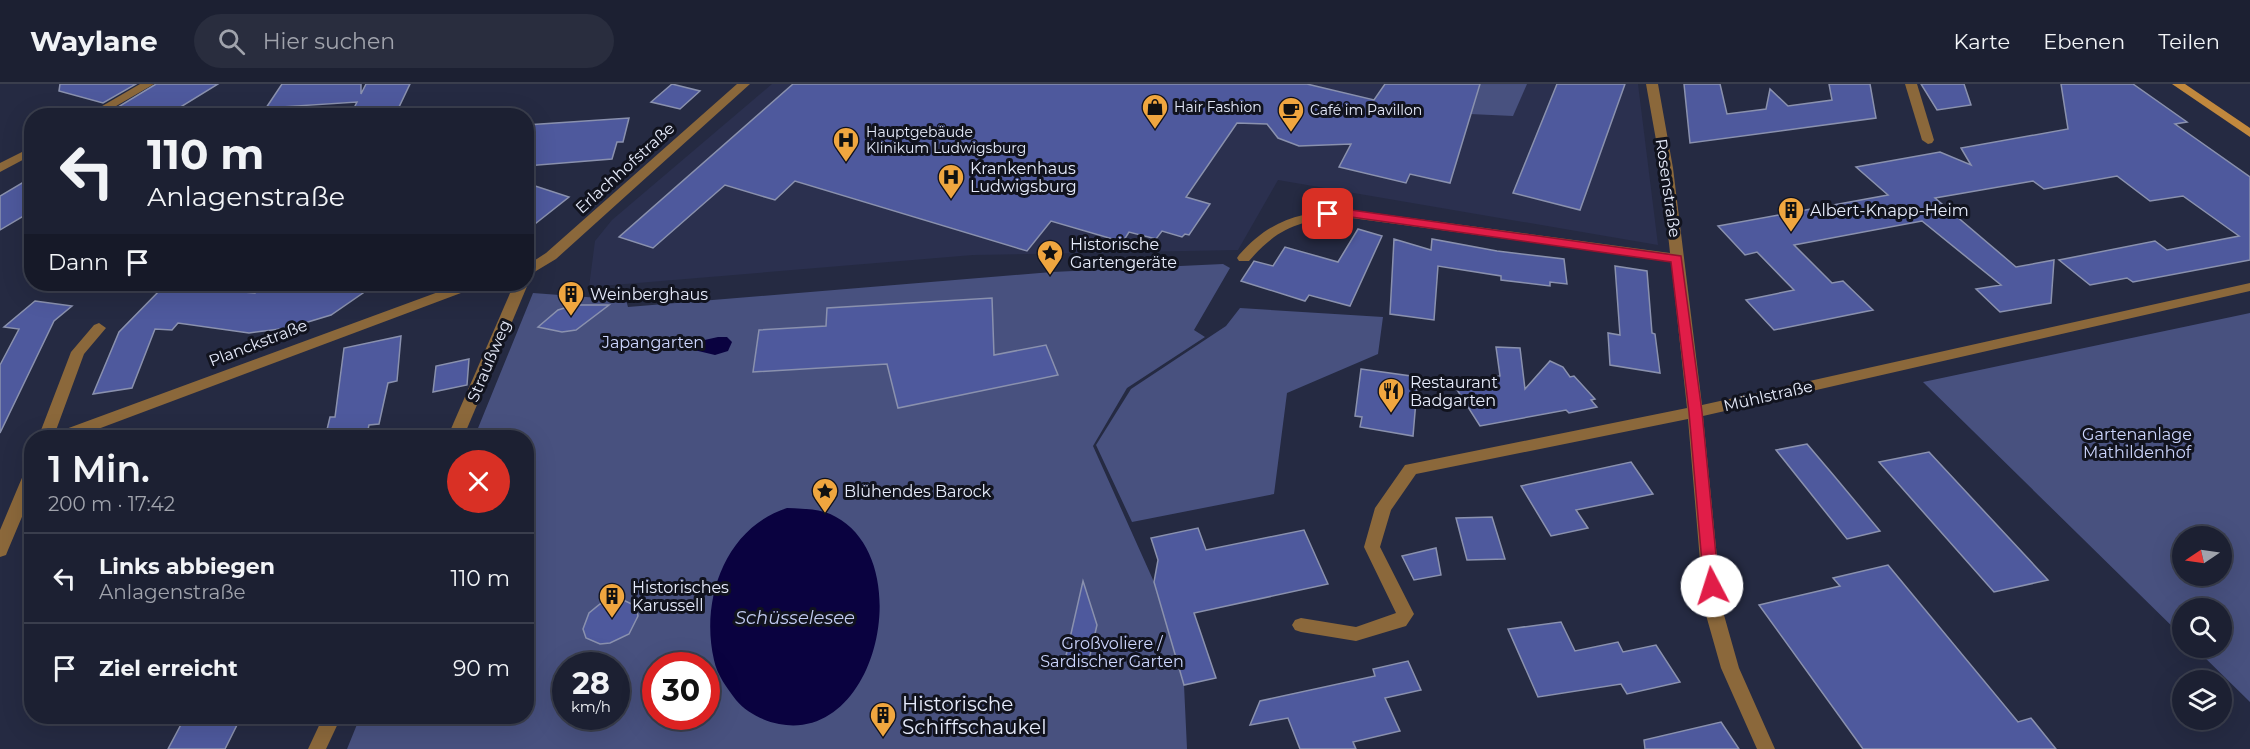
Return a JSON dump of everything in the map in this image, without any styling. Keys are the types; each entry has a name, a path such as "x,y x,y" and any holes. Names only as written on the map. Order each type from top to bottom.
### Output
{"main road":[{"path":"2178,84 2250,133"}],"street":[{"path":"104,108 148,84"},
{"name":"Erlachhofstraße","path":"534,268 551,256 744,84"},
{"name":"Rosenstraße","path":"1652,84 1667,168 1695,412 1713,608 1730,668 1766,749"},
{"path":"1911,84 1928,140"},
{"path":"0,168 24,154"},
{"path":"1244,258 1261,237 1285,223 1312,215 1344,213 1677,258"},
{"name":"Mühlstraße","path":"1301,625 1356,634 1400,621 1405,614 1372,547 1383,508 1411,469 1695,412 2250,287"},
{"name":"Planckstraße","path":"80,430 453,291"},
{"name":"Straußweg","path":"458,430 518,291"},
{"path":"49,430 78,352 99,328"},
{"path":"0,549 24,492"},
{"path":"317,749 329,724"}],"shaded area":[{"name":"Krankenhaus Ludwigsburg","path":"772,84 1638,84 1658,245 1278,180 1238,250 973,255 589,287 595,241 612,220"}],"green space":[{"path":"1480,84 1527,84 1513,116 1470,114"},
{"name":"Blühendes Barock","path":"1223,264 1230,268 1194,330 1205,337 1127,388 1093,446 1154,582 1184,685 1187,749 347,749 357,724 534,724 534,430 477,430 533,293 626,300 628,307 1052,272"},
{"path":"1240,308 1383,317 1378,354 1287,393 1274,494 1132,522 1096,445 1131,389 1226,326"},
{"name":"Gartenanlage Mathildenhof","path":"2250,313 2250,702 2232,684 2232,670 2217,670 2205,658 2232,658 2232,598 2172,598 2172,626 1923,382"}],"water":[{"path":"727,337 732,342 728,351 715,355 694,350 693,347 700,341"},
{"name":"Schüsselesee","path":"787,508 830,514 861,539 875,571 880,607 875,644 862,678 841,706 813,722 779,724 750,712 736,700 723,681 720,676 720,652 713,652 711,614 722,569 733,549 747,532 765,518"}],"building":[{"path":"60,84 136,84 103,103 59,91"},
{"path":"156,84 218,84 179,108 118,107"},
{"path":"282,84 361,84 361,94 366,84 410,84 399,107 354,108 357,102 266,108"},
{"path":"672,84 700,91 680,109 651,102"},
{"name":"Hauptgebäude Klinikum Ludwigsburg","path":"793,84 1307,84 1374,100 1385,84 1480,84 1450,183 1410,174 1406,183 1339,167 1351,144 1299,146 1278,138 1267,124 1237,123 1186,197 1210,204 1189,235 1185,234 1182,237 1162,231 1156,239 1129,232 1124,240 1116,240 1051,221 1027,251 795,181 775,200 725,185 653,248 619,237"},
{"path":"1557,84 1625,84 1580,210 1513,193"},
{"path":"1684,84 1720,84 1727,114 1766,109 1770,89 1788,106 1832,100 1829,84 1870,84 1876,118 1690,143"},
{"path":"1921,84 1964,84 1971,105 1937,110"},
{"path":"2061,84 2133,84 2187,122 2175,124 2250,177 2250,260 2133,282 2127,278 2090,285 2059,260 2155,241 2167,250 2239,236 2183,196 2150,201 2117,176 2044,189 2033,181 1935,198 2016,267 2054,260 2051,303 2000,312 1976,289 2001,285 1922,221 1794,245 1832,283 1843,281 1873,310 1774,330 1746,300 1794,290 1757,252 1745,255 1718,226 1888,195 1856,167 1940,152 1971,165 1961,148 2068,129"},
{"path":"629,118 623,142 617,142 612,159 534,165 534,124"},
{"path":"24,182 24,216 0,230 0,196"},
{"path":"534,186 569,197 534,225"},
{"path":"1358,229 1382,236 1350,306 1309,295 1305,301 1241,281 1254,261 1273,266 1285,247 1338,262"},
{"path":"1394,239 1431,250 1432,239 1497,251 1564,259 1567,284 1550,282 1550,286 1501,280 1501,276 1438,266 1434,320 1390,314"},
{"path":"1615,266 1647,271 1652,333 1655,334 1660,373 1610,365 1608,333 1620,335"},
{"path":"159,291 255,293 257,291 366,291 331,315 288,328 249,333 178,323 172,330 155,329 132,388 93,394 119,332"},
{"path":"992,298 994,355 1046,345 1058,375 898,408 887,364 753,372 759,330 826,326 827,308"},
{"path":"35,301 72,306 54,321 0,433 0,365 19,329 4,327"},
{"name":"Weinberghaus","path":"574,305 609,305 576,330 562,332 538,327 558,310"},
{"path":"401,336 397,381 388,383 379,424 369,425 368,430 327,430 330,417 335,417 344,348"},
{"path":"1496,347 1520,348 1525,389 1550,361 1563,367 1570,377 1574,376 1595,399 1591,400 1597,407 1569,413 1566,410 1480,426 1454,385 1500,376"},
{"path":"469,359 467,385 433,392 436,366"},
{"path":"1361,369 1418,377 1413,436 1360,427 1362,417 1355,416"},
{"path":"1807,444 1880,531 1847,539 1776,450"},
{"path":"1929,452 2048,580 1994,592 1879,462"},
{"path":"1631,462 1653,494 1576,510 1588,528 1551,536 1521,486"},
{"path":"1492,517 1505,559 1467,560 1456,518"},
{"path":"1198,528 1206,550 1304,530 1328,584 1194,613 1216,678 1184,685 1154,582 1158,560 1151,538"},
{"path":"1436,548 1441,575 1414,580 1402,556"},
{"path":"1888,565 2018,722 2031,718 2056,749 1863,749 1759,605 1840,586 1833,578"},
{"path":"1083,581 1097,625 1088,664 1065,660"},
{"name":"Historisches Karussell","path":"621,599 636,606 638,616 629,634 610,643 600,644 586,638 583,629 589,613 600,604"},
{"path":"1561,622 1575,651 1618,642 1623,652 1656,645 1680,682 1627,694 1621,684 1538,697 1508,629"},
{"path":"1408,661 1421,690 1385,698 1400,731 1353,742 1356,749 1300,749 1288,718 1250,725 1260,701 1375,676 1373,669"},
{"path":"1721,722 1739,749 1645,749 1644,740"},
{"path":"181,724 238,724 225,749 168,749"}],"waterway":[{"path":"630,343 700,341"}],"place":[{"name":"Hair Fashion","path":"1155,130"},
{"name":"Café im Pavillon","path":"1291,133"},
{"name":"Hauptgebäude Klinikum Ludwigsburg","path":"846,163"},
{"name":"Krankenhaus Ludwigsburg","path":"951,200"},
{"name":"Albert-Knapp-Heim","path":"1791,233"},
{"name":"Historische Gartengeräte","path":"1050,276"},
{"name":"Weinberghaus","path":"571,317"},
{"name":"Restaurant Badgarten","path":"1391,414"},
{"name":"Blühendes Barock","path":"825,514"},
{"name":"Historisches Karussell","path":"612,619"},
{"name":"Historische Schiffschaukel","path":"883,738"}],"route":[{"path":"1328,214 1344,213 1677,258 1712,586"}],"park label":[{"name":"Japangarten","path":"653,342"},
{"name":"Großvoliere / Sardischer Garten","path":"1112,652"}]}
